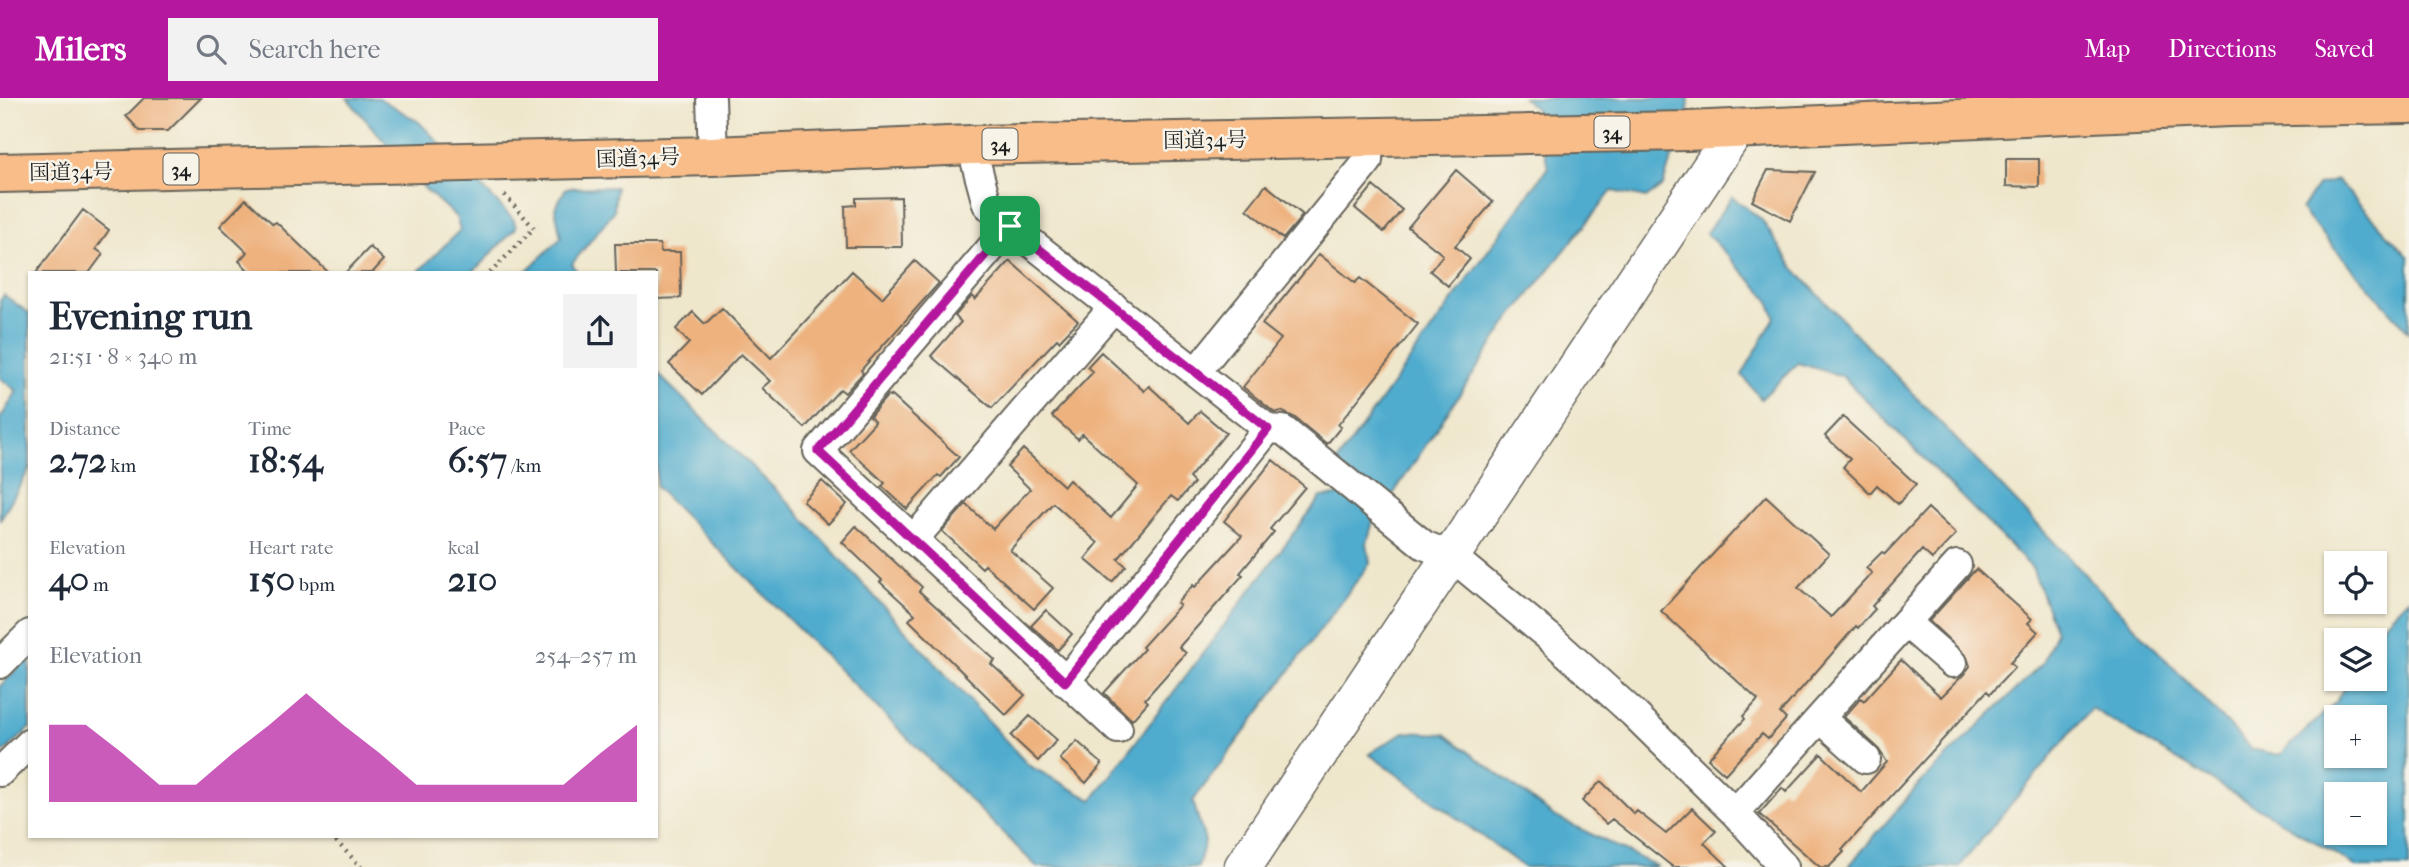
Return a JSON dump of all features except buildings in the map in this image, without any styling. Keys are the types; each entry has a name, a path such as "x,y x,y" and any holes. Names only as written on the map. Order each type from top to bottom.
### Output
{"highway":[{"name":"国道34号","path":"0,173 713,156 971,145 1687,131 2228,103 2409,104"}],"street":[{"path":"710,98 713,156"},
{"path":"1243,867 1737,128"},
{"path":"1196,372 1368,161 1369,137"},
{"path":"971,145 986,204 1010,226 1268,429 1283,430 1424,545 1451,556 1549,637 1735,813 1784,867"},
{"path":"1010,226 818,451 1118,729"},
{"path":"913,540 1114,307"},
{"path":"1065,682 1268,429"},
{"path":"1735,813 1957,565"},
{"path":"1906,623 1952,663"},
{"path":"0,664 28,636"},
{"path":"1820,718 1866,760"},
{"path":"0,772 28,745"}],"path":[{"path":"470,162 534,228 492,271"},
{"path":"333,838 361,867"}],"water":[{"path":"347,98 379,98 419,122 514,220 516,228 474,271 419,271 460,230 456,217 425,189"},
{"path":"1523,98 1689,98 1686,120 1663,186 1646,198 1612,191 1509,320 1394,493 1377,507 1367,543 1370,563 1193,801 1205,841 1198,867 1037,867 658,489 658,374 791,505 1028,765 1092,800 1321,497 1337,496 1350,474 1336,463 1548,167 1536,109"},
{"path":"2337,180 2409,257 2409,332 2301,210 2317,185"},
{"path":"616,187 614,211 572,264 577,271 526,271 561,238 555,208 566,188"},
{"path":"1732,197 1761,219 1796,271 2251,749 2280,755 2324,713 2324,768 2387,768 2387,705 2333,705 2342,691 2387,691 2387,628 2380,628 2409,598 2409,867 2357,867 2091,708 1959,867 1848,867 1920,783 2043,663 2056,632 2032,568 1842,376 1798,363 1761,399 1742,375 1775,317 1768,298 1706,233"},
{"path":"4,295 28,313 28,471 0,520 0,419 17,391 0,378 0,301"},
{"path":"28,658 28,730 0,756 0,686"},
{"path":"1404,732 1445,734 1554,816 1658,867 1524,867 1369,754"}],"route":[{"path":"1010,226 1268,429 1065,682 818,451 1010,226"}]}
